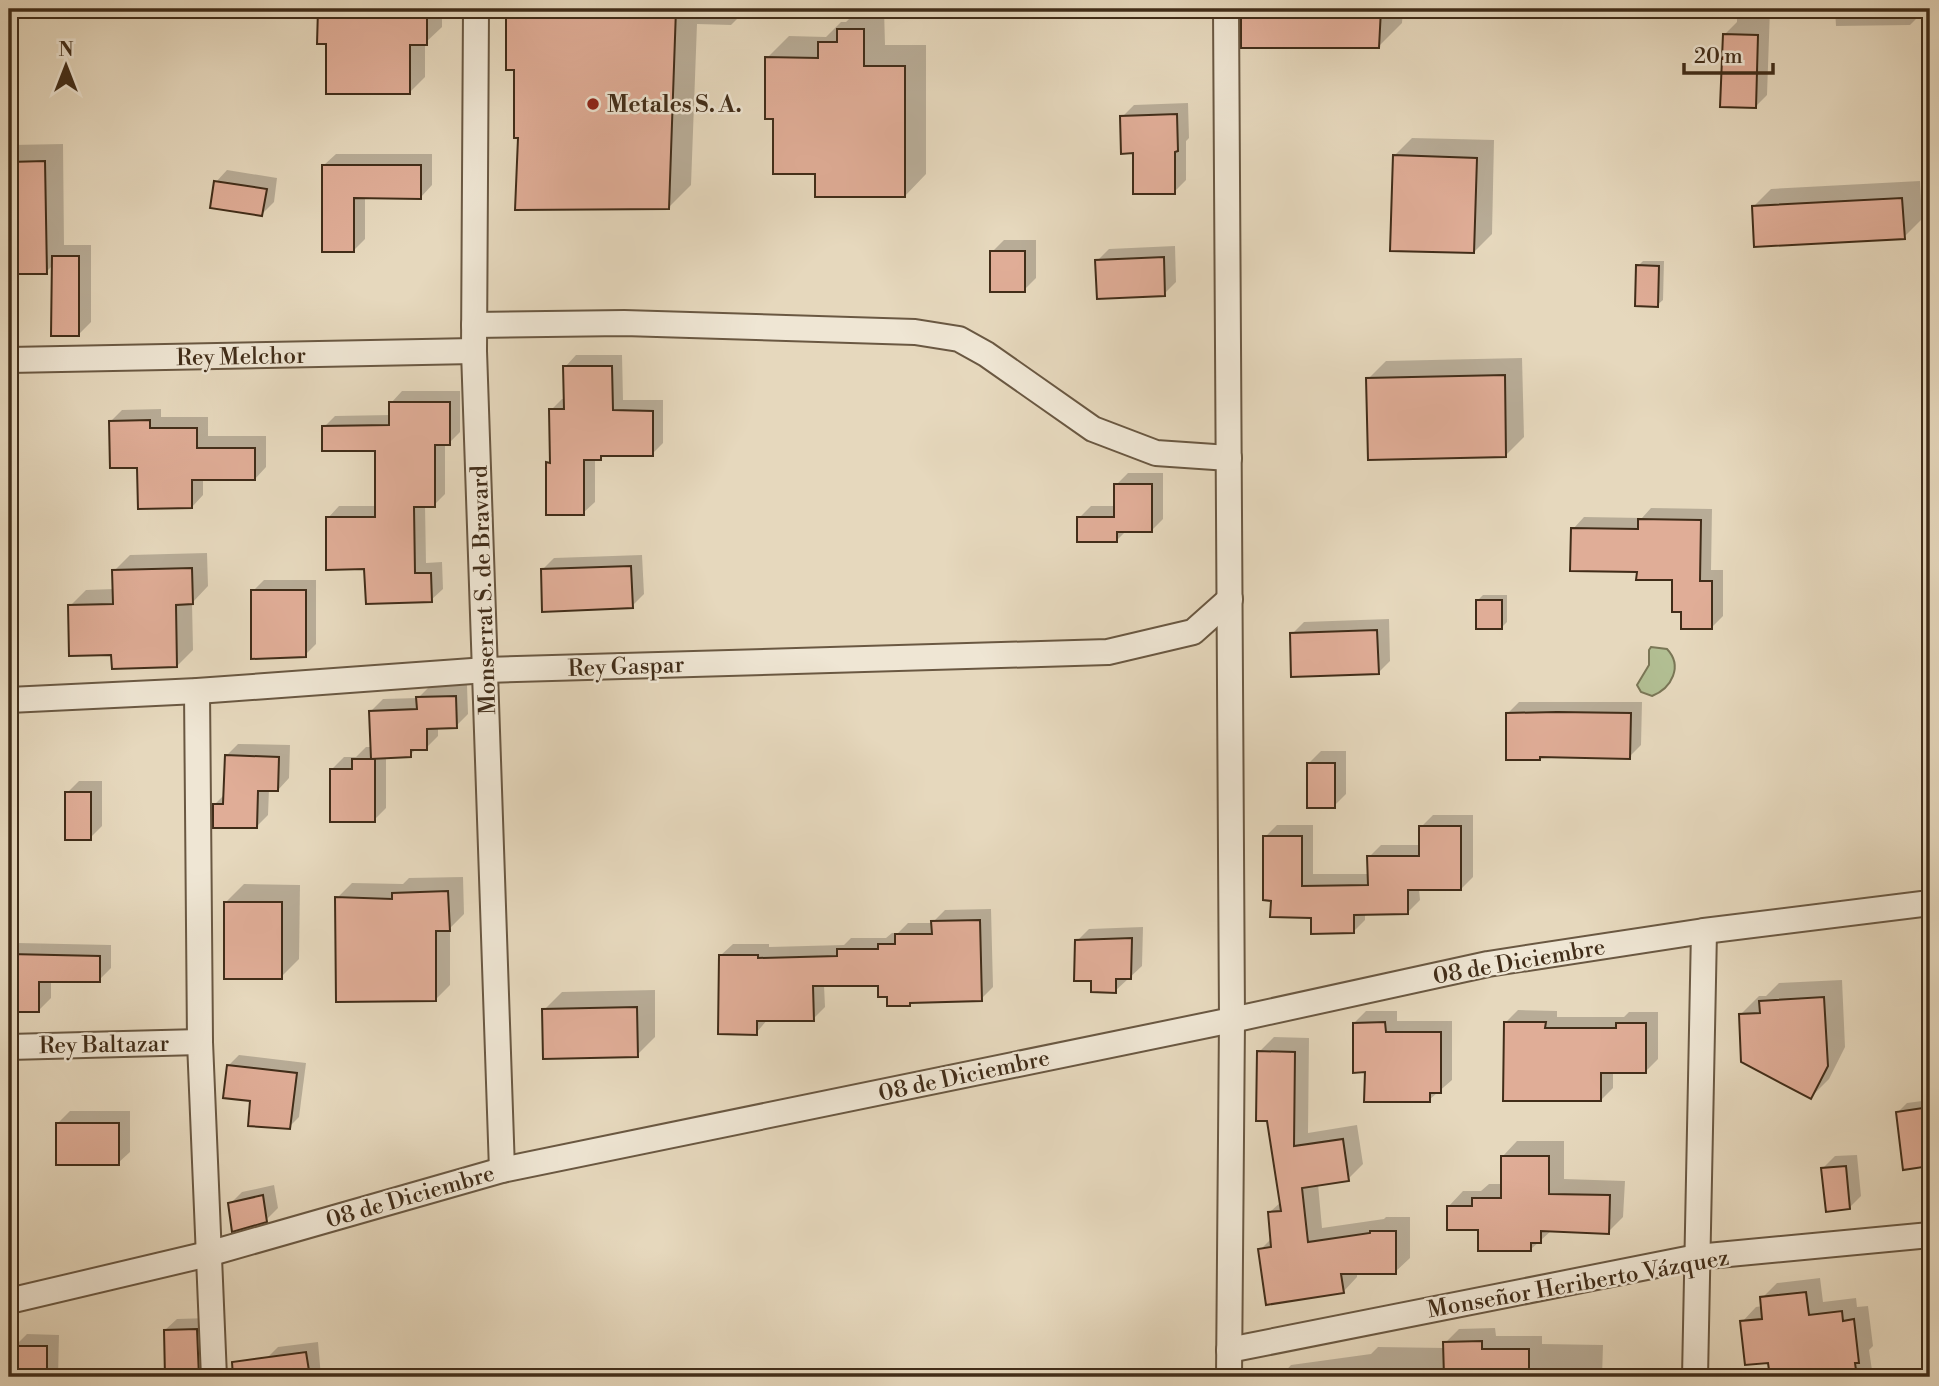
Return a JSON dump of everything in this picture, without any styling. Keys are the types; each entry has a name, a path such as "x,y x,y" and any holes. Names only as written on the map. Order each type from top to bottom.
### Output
{"street":[{"name":"Monserrat S. de Bravard","path":"476,9 474,352 502,1170"},
{"path":"1226,9 1233,1020 1229,1377"},
{"path":"474,325 624,323 915,332 959,339 1093,429 1156,453 1229,458"},
{"name":"Rey Melchor","path":"9,360 474,352"},
{"name":"Rey Gaspar","path":"9,700 197,691 486,670 1108,652 1193,632 1230,599"},
{"path":"197,691 200,1042 214,1377"},
{"name":"08 de Diciembre","path":"9,1301 208,1254 502,1170 1233,1020 1488,964 1704,932 1930,903"},
{"path":"1695,1377 1704,932"},
{"name":"Rey Baltazar","path":"9,1047 200,1042"},
{"name":"Monseñor Heriberto Vázquez","path":"1229,1350 1697,1257 1930,1236"}],"green space":[{"path":"1651,647 1667,649 1675,669 1665,688 1652,696 1641,692 1637,685 1649,665"}],"building":[{"path":"318,9 427,9 427,45 410,45 410,94 326,94 326,44 317,44"},
{"name":"Metales S. A.","path":"506,9 676,9 669,209 515,210 518,138 514,138 514,70 506,70"},
{"path":"1241,9 1381,9 1379,48 1241,48"},
{"path":"837,29 864,29 864,66 905,66 905,197 815,197 815,174 773,174 773,119 765,119 765,57 818,58 818,42 837,42"},
{"path":"1723,34 1758,35 1756,108 1720,107"},
{"path":"1177,114 1175,194 1133,194 1133,153 1121,154 1120,116"},
{"path":"1393,155 1477,158 1474,253 1390,251"},
{"path":"45,161 47,274 9,274 9,162"},
{"path":"322,165 421,165 421,199 354,198 354,252 322,252"},
{"path":"214,181 267,189 262,216 210,208"},
{"path":"1902,198 1905,239 1754,247 1752,206"},
{"path":"990,251 1025,251 1025,292 990,292"},
{"path":"52,256 79,256 79,336 51,336"},
{"path":"1164,257 1165,296 1097,299 1095,260"},
{"path":"1636,265 1659,266 1658,307 1635,306"},
{"path":"563,366 612,366 613,410 653,411 653,456 601,456 601,460 584,460 584,515 546,515 546,462 550,463 549,409 564,409"},
{"path":"1505,375 1506,457 1368,460 1366,378"},
{"path":"389,402 450,402 450,445 435,445 435,507 414,507 415,573 431,573 432,602 366,604 364,569 326,570 326,517 375,517 375,451 322,451 322,426 389,425"},
{"path":"150,420 150,428 197,428 197,448 255,448 255,480 192,480 192,508 138,509 137,468 110,468 109,421"},
{"path":"1114,484 1152,484 1152,532 1117,532 1117,542 1077,542 1077,517 1114,517"},
{"path":"1638,519 1701,520 1700,581 1712,581 1712,629 1681,629 1681,612 1672,612 1672,580 1636,580 1637,572 1570,571 1571,528 1638,529"},
{"path":"631,566 633,608 542,612 541,569"},
{"path":"192,568 193,604 176,605 177,667 112,669 111,655 69,656 68,605 113,604 112,570"},
{"path":"251,590 306,590 306,657 251,659"},
{"path":"1476,600 1502,600 1502,629 1476,629"},
{"path":"1377,630 1379,674 1291,677 1290,633"},
{"path":"456,696 457,728 427,729 427,750 411,750 411,757 371,759 369,711 417,709 416,697"},
{"path":"1506,713 1631,713 1630,759 1540,757 1540,760 1506,760"},
{"path":"225,755 279,757 278,791 258,791 257,828 213,828 213,804 223,804"},
{"path":"352,759 375,759 375,822 330,822 330,769 352,769"},
{"path":"1307,763 1335,763 1335,808 1307,808"},
{"path":"65,792 91,792 91,840 65,840"},
{"path":"1419,826 1461,826 1461,890 1408,890 1408,914 1354,915 1354,933 1311,934 1311,918 1270,917 1271,901 1263,900 1263,836 1302,836 1302,886 1368,885 1367,856 1419,856"},
{"path":"448,891 450,931 436,931 436,1001 336,1002 335,897 392,899 392,893"},
{"path":"224,902 282,902 282,979 224,979"},
{"path":"980,920 982,1001 887,1006 887,997 878,997 878,986 813,986 814,1021 757,1021 757,1035 718,1034 719,955 758,955 758,958 837,956 837,949 878,949 878,944 895,944 895,934 932,934 931,921"},
{"path":"1132,938 1131,979 1116,979 1116,993 1091,992 1091,981 1074,981 1075,940"},
{"path":"9,954 100,956 100,982 39,982 39,1012 9,1012"},
{"path":"1824,997 1828,1066 1811,1099 1741,1062 1739,1014 1760,1013 1759,1001"},
{"path":"637,1007 638,1057 543,1059 542,1009"},
{"path":"1385,1022 1386,1032 1441,1032 1441,1093 1430,1093 1430,1102 1364,1102 1365,1072 1353,1073 1353,1023"},
{"path":"1504,1022 1546,1022 1545,1028 1616,1028 1616,1023 1646,1023 1646,1073 1601,1073 1601,1101 1503,1101"},
{"path":"1257,1051 1295,1052 1294,1146 1343,1139 1349,1181 1302,1188 1308,1242 1370,1231 1396,1231 1396,1274 1341,1274 1344,1293 1266,1305 1258,1249 1271,1247 1268,1212 1281,1211 1267,1121 1256,1121"},
{"path":"227,1065 297,1073 290,1129 248,1126 250,1101 223,1098"},
{"path":"1930,1107 1930,1166 1903,1170 1896,1112"},
{"path":"56,1123 119,1123 119,1165 56,1165"},
{"path":"1501,1156 1549,1156 1549,1194 1610,1195 1609,1234 1541,1231 1541,1243 1531,1243 1531,1251 1478,1251 1478,1230 1447,1230 1447,1206 1472,1206 1472,1198 1501,1198"},
{"path":"1846,1166 1850,1209 1826,1212 1821,1168"},
{"path":"263,1195 267,1222 232,1232 228,1203"},
{"path":"1806,1292 1809,1315 1842,1311 1843,1321 1854,1319 1859,1363 1855,1363 1857,1377 1770,1377 1768,1363 1745,1365 1740,1321 1762,1319 1760,1297"},
{"path":"197,1329 199,1377 165,1377 164,1330"},
{"path":"1482,1341 1482,1349 1529,1349 1529,1377 1444,1377 1443,1342"},
{"path":"13,1346 47,1346 47,1377 13,1377"},
{"path":"306,1352 310,1377 233,1377 232,1362"}],"place":[{"name":"Metales S. A.","path":"593,104"}]}
